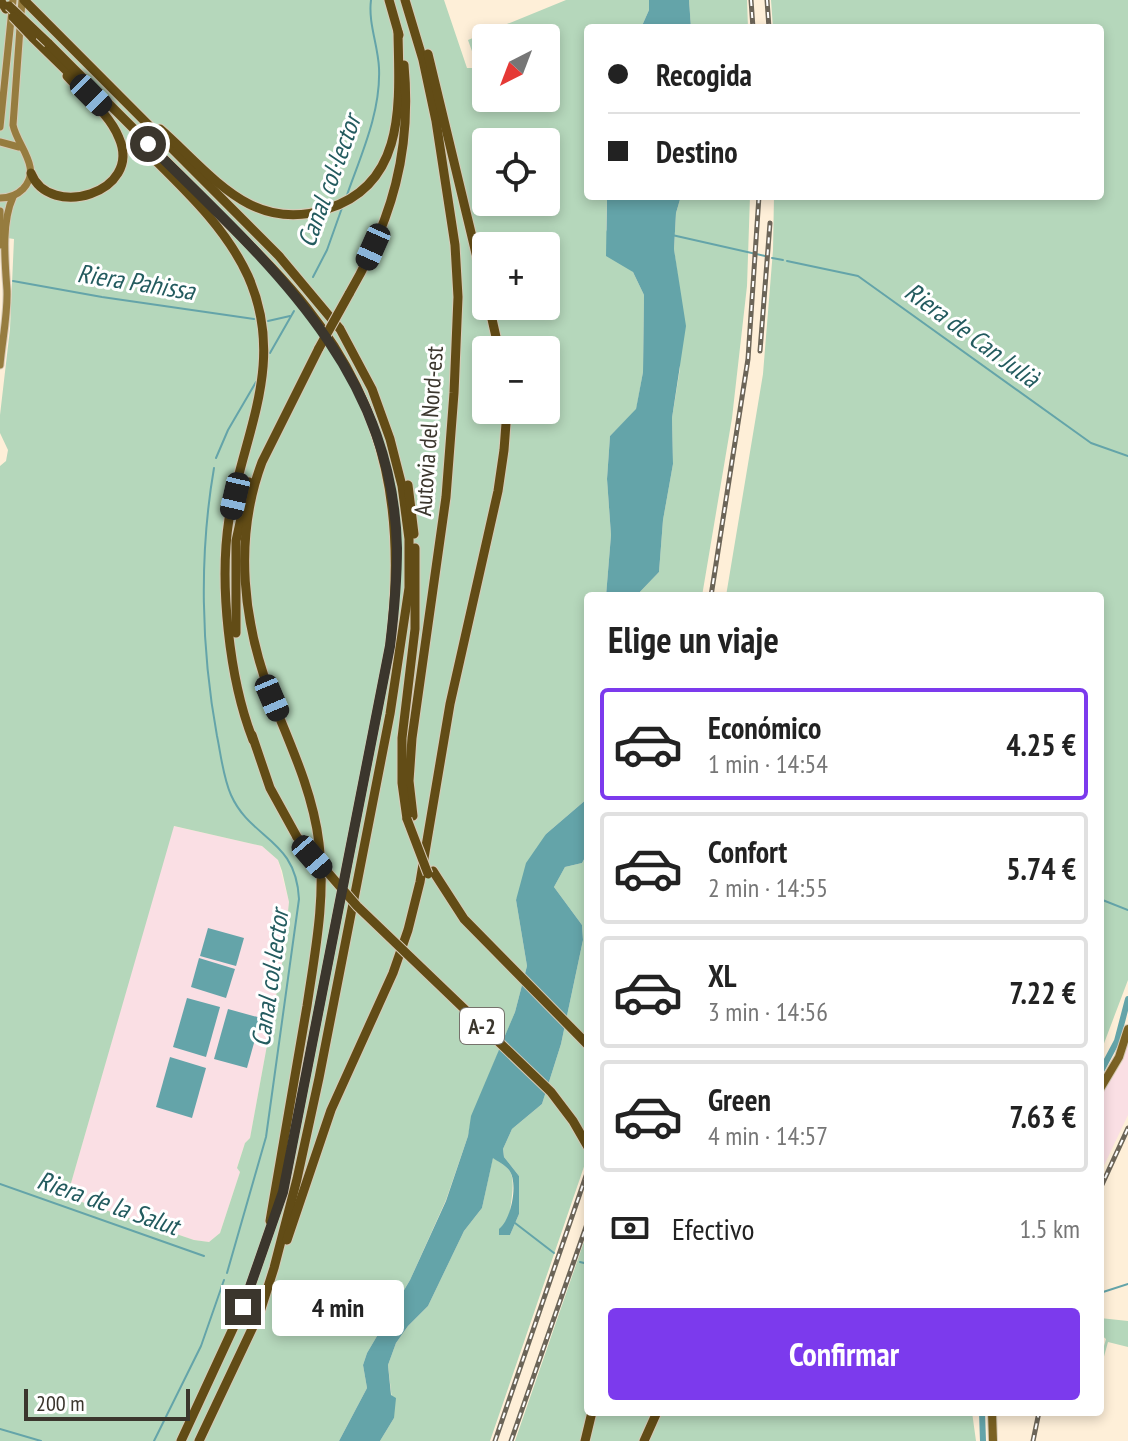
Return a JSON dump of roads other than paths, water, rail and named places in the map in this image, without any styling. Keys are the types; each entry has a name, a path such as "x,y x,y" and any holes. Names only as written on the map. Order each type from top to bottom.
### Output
{"highway":[{"path":"23,0 296,274 347,341 390,422 412,506 416,584 415,629 402,738 402,783 410,817"},
{"name":"A-2","path":"265,1247 316,951 321,879 319,843 311,805 259,661 246,599 244,566 248,515 255,480 269,444 385,221 402,165 407,95 398,32 389,0"},
{"path":"408,0 432,71 472,243"},
{"name":"Autovia del Nord-est","path":"408,0 436,121 455,245 458,297 446,497 412,738 410,817 430,872 447,900 584,1041"},
{"path":"6,3 32,37 46,47 288,286 306,308 328,337 352,378 381,450 392,497 397,546 396,594 387,660 283,1192 243,1307 181,1441"},
{"path":"6,3 209,216 243,268 260,314 263,381 229,518 225,583 241,704 253,740"},
{"path":"123,100 249,204 288,216 312,214 332,208 359,192 378,171 395,135 399,105 398,32"},
{"path":"31,173 36,184 45,191 86,195 102,191 111,184 119,173 123,159 121,141 113,127 46,47"},
{"name":"A-2","path":"319,348 306,365 262,446 239,518 234,573 235,624 253,740 270,788 297,837 357,906 551,1092 584,1140"},
{"path":"199,1441 260,1312 274,1268 319,1078 390,714 409,588 409,539 402,486 390,439 372,389"},
{"path":"274,1268 287,1240 331,1110 388,986 408,930 420,882 450,704 498,491 506,424"},
{"path":"585,1441 591,1416"},
{"path":"644,1441 655,1416"}],"main road":[{"path":"0,365 7,293 8,214 13,197 25,187 31,173 29,158 21,148 13,125 23,0"},
{"path":"0,127 6,3"},
{"path":"0,142 21,148"},
{"path":"0,198 13,197"},
{"path":"0,211 0,245"},
{"path":"1104,1082 1119,1057 1128,1029"},
{"path":"992,1416 993,1441"}],"water":[{"path":"649,0 689,0 691,24 643,24 649,10"},
{"path":"607,200 680,200 674,249 686,326 672,418 673,464 663,520 659,572 640,592 606,592 611,535 607,479 610,436 636,409 643,372 644,295 633,272 606,256"},
{"path":"584,801 584,859 582,863 565,867 554,887 582,925 583,940 561,1044 542,1104 512,1129 503,1149 504,1157 519,1176 519,1214 510,1235 499,1235 499,1229 510,1210 513,1183 509,1170 493,1158 482,1208 464,1231 428,1306 396,1343 388,1365 391,1395 396,1398 394,1418 380,1441 339,1441 367,1388 363,1365 367,1353 410,1280 446,1201 468,1136 471,1116 515,1012 527,966 516,900 526,863 546,834"},
{"path":"208,928 244,938 236,966 200,956"},
{"path":"199,958 235,969 226,998 191,987"},
{"path":"187,998 220,1007 206,1057 173,1047"},
{"path":"228,1009 261,1018 247,1068 214,1059"},
{"path":"170,1057 206,1068 192,1118 156,1107"}],"waterway":[{"name":"Canal col·lector","path":"347,195 377,101 379,68 371,0"},
{"name":"Canal col·lector","path":"313,277 327,250 343,205"},
{"name":"Riera de Can Julià","path":"672,235 765,256"},
{"name":"Riera de Can Julià","path":"772,258 783,260"},
{"name":"Riera de Can Julià","path":"787,261 858,276 1091,443 1128,456"},
{"name":"Riera Pahissa","path":"13,281 254,319"},
{"name":"Canal col·lector","path":"270,353 294,311"},
{"name":"Riera Pahissa","path":"268,321 290,316"},
{"name":"Canal col·lector","path":"216,458 228,430 256,382"},
{"name":"Canal col·lector","path":"214,468 206,534 204,602 208,670 222,766 228,788 240,810 290,863 299,899 266,1137 227,1273"},
{"path":"1104,901 1128,910"},
{"path":"1104,1065 1117,1041 1128,999"},
{"name":"Riera de la Salut","path":"0,1184 204,1256"},
{"path":"515,1223 554,1253"},
{"path":"580,1262 584,1263"},
{"name":"Canal col·lector","path":"154,1441 201,1346 224,1280"},
{"path":"1104,1292 1128,1284"},
{"path":"982,1416 983,1441"},
{"path":"0,1429 41,1441"}],"railway":[{"path":"751,0 753,24"},
{"path":"767,0 769,24"},
{"path":"712,592 748,359 759,200"},
{"path":"760,351 770,223"},
{"path":"1104,1180 1128,1128"},
{"path":"495,1441 584,1182"},
{"path":"511,1441 584,1232"},
{"path":"1033,1441 1038,1416"}]}
